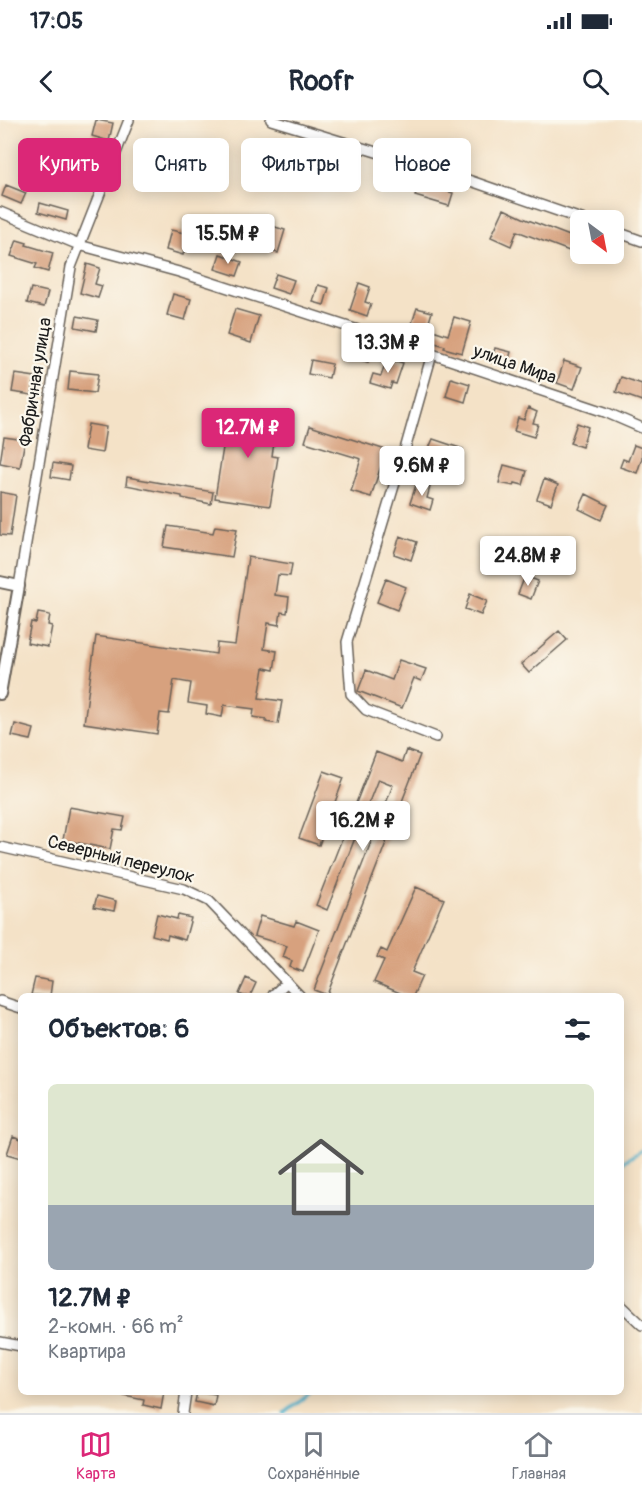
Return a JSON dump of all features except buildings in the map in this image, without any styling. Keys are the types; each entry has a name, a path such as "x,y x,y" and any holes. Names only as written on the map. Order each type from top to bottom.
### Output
{"street":[{"name":"Фабричная улица","path":"0,694 71,267 129,120"},
{"path":"271,120 468,180 570,215"},
{"name":"улица Мира","path":"0,212 79,245 178,273 432,354 605,412 642,428"},
{"path":"624,235 642,241"},
{"path":"432,354 347,642 351,694 366,710 436,737"},
{"path":"0,582 19,586"},
{"name":"Северный переулок","path":"0,847 184,889 209,901 297,993"},
{"path":"275,993 286,982"},
{"path":"0,1001 18,1007"},
{"path":"624,1308 642,1325"},
{"path":"0,1342 18,1345"},
{"path":"183,1413 186,1395"}],"waterway":[{"path":"624,1161 642,1150"},
{"path":"285,1413 308,1395"}]}
